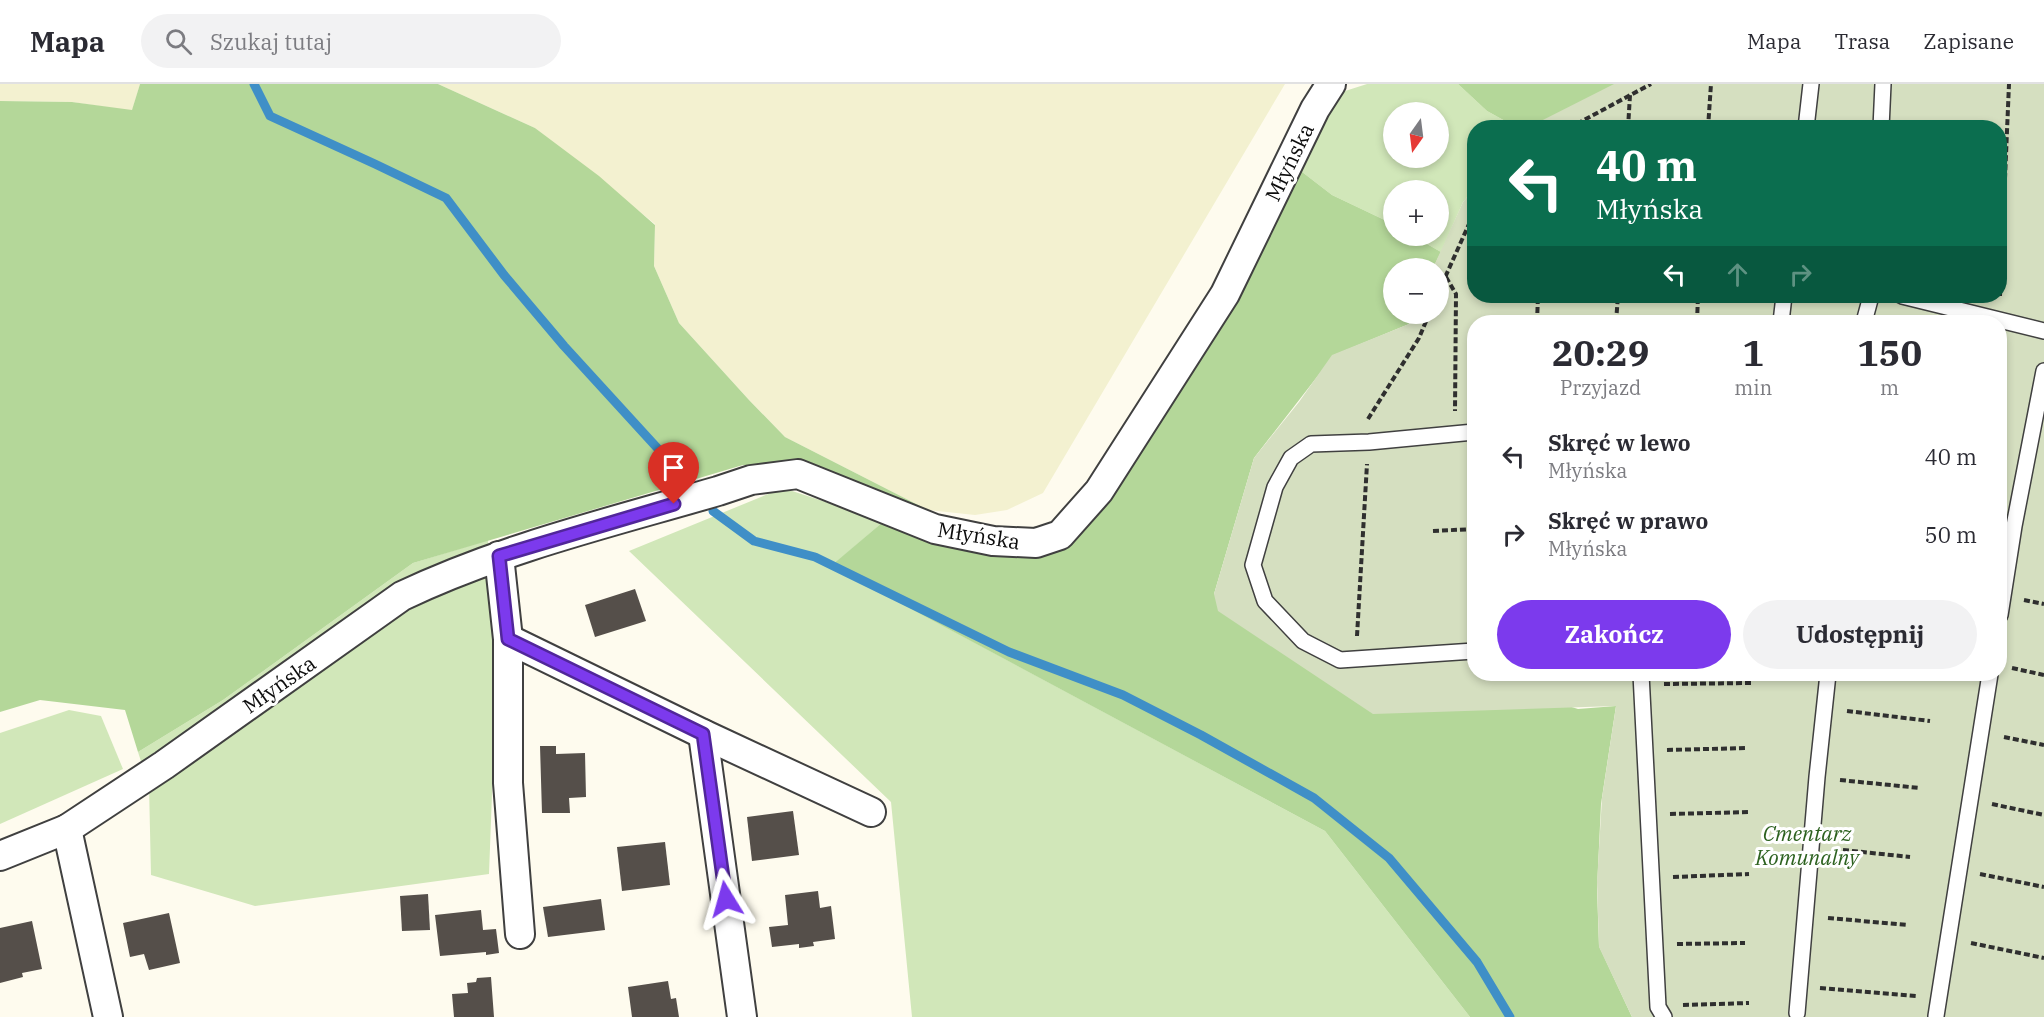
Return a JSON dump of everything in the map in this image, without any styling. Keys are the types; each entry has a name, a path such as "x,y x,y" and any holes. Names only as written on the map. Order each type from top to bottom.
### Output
{"street":[{"name":"Młyńska","path":"0,856 68,829 164,765 402,596 446,575 499,556 751,480 798,474 935,529 993,541 1036,543 1060,535 1099,491 1225,294 1315,108 1331,84"},
{"path":"499,556 508,639 508,783 520,934"},
{"path":"508,639 703,734 871,812"},
{"path":"703,734 742,1017"},
{"path":"68,829 108,1017"}],"lane":[{"path":"1807,120 1811,84"},
{"path":"1881,120 1883,84"},
{"path":"1930,303 1979,315"},
{"path":"2007,322 2044,331"},
{"path":"2007,570 2044,370"},
{"path":"1467,433 1311,444 1291,458 1275,487 1253,566 1265,601 1303,641 1340,660 1467,651"},
{"path":"1642,681 1655,945 1661,1012"},
{"path":"1797,1014 1827,681"},
{"path":"1936,1016 1989,681"}],"path":[{"path":"1584,120 1651,84"},
{"path":"1709,120 1711,84"},
{"path":"2007,131 2009,84"},
{"path":"1628,120 1630,95"},
{"path":"1449,270 1467,229"},
{"path":"1449,282 1456,294 1455,434"},
{"path":"1355,659 1361,442 1425,324"},
{"path":"1433,531 1467,529"},
{"path":"2011,668 2044,675"},
{"path":"1698,681 1753,683"},
{"path":"1825,709 1930,721"},
{"path":"1981,732 2044,746"},
{"path":"1645,751 1746,748"},
{"path":"1817,777 1920,788"},
{"path":"1970,800 2044,815"},
{"path":"1648,814 1750,812"},
{"path":"1811,847 1910,857"},
{"path":"1959,869 2044,887"},
{"path":"1652,877 1749,874"},
{"path":"1805,916 1908,926"},
{"path":"1948,938 2044,958"},
{"path":"1655,945 1745,943"},
{"path":"1800,986 1939,998"},
{"path":"1661,1012 1749,1002"}],"shaded area":[{"path":"0,84 140,84 132,111 72,102 0,101"},
{"path":"438,84 1285,84 1043,493 1007,510 975,515 928,510 785,437 679,323 654,266 655,224 535,128"}],"green space":[{"path":"140,84 438,84 535,128 599,176 655,225 654,266 679,323 785,437 928,510 783,468 743,465 413,563 223,700 138,752 125,710 40,700 0,712 0,101 72,102 132,110"},
{"path":"1367,84 1458,84 1487,111 1503,120 1467,120 1467,197 1449,234 1449,180 1383,180 1383,219 1332,195 1297,168 1342,92"},
{"path":"1458,84 1617,84 1546,120 1503,120 1487,111"},
{"name":"Cmentarz Komunalny","path":"1614,84 2044,84 2044,1017 1632,1017 1599,947 1597,882 1602,798 1616,706 1373,714 1218,611 1214,594 1254,458 1299,402 1332,355 1409,324 1449,324 1449,258 1438,258 1443,246 1449,246 1449,233 1467,197 1467,303 2007,303 2007,120 1543,120"},
{"path":"1297,168 1332,195 1383,219 1383,246 1430,246 1441,252 1438,258 1383,258 1383,324 1409,324 1334,355 1254,458 1214,594 1467,674 1467,681 1489,681 1578,709 1616,706 1601,804 1597,889 1599,946 1632,1017 1470,1017 1325,831 831,566 884,521 1027,534 1059,519 1087,488"},
{"path":"1430,246 1444,246 1441,252"},
{"path":"783,488 884,521 832,566 1325,831 1470,1017 912,1017 891,802 629,551"},
{"path":"488,540 497,661 489,874 255,906 151,875 149,786 138,752 223,700 413,563"},
{"path":"69,710 101,716 123,769 0,824 0,733"}],"building":[{"path":"635,589 646,621 595,637 585,605"},
{"path":"540,746 556,746 556,754 585,753 586,797 569,798 570,813 542,813"},
{"path":"793,811 799,855 752,861 747,817"},
{"path":"665,842 670,885 622,891 617,847"},
{"path":"818,891 820,908 831,906 835,939 813,942 814,946 799,948 799,944 772,947 769,927 788,925 785,895"},
{"path":"428,894 430,930 402,931 400,896"},
{"path":"601,899 605,930 548,937 543,907"},
{"path":"481,910 483,930 496,929 499,953 440,956 435,915"},
{"path":"169,913 180,963 149,970 144,954 130,957 123,923"},
{"path":"32,921 42,969 22,973 23,977 0,983 0,928"},
{"path":"491,977 494,1017 454,1017 452,994 468,993 467,983 476,982 477,978"},
{"path":"668,981 671,999 676,998 679,1017 632,1017 628,987"}],"waterway":[{"path":"254,84 270,116 446,198 504,275 564,346 692,486"},
{"path":"713,511 754,541 815,557 1009,652 1123,695 1201,735 1314,798 1389,858 1477,962 1510,1017"}],"route":[{"path":"674,504 499,556 508,639 703,734 726,899"}]}
